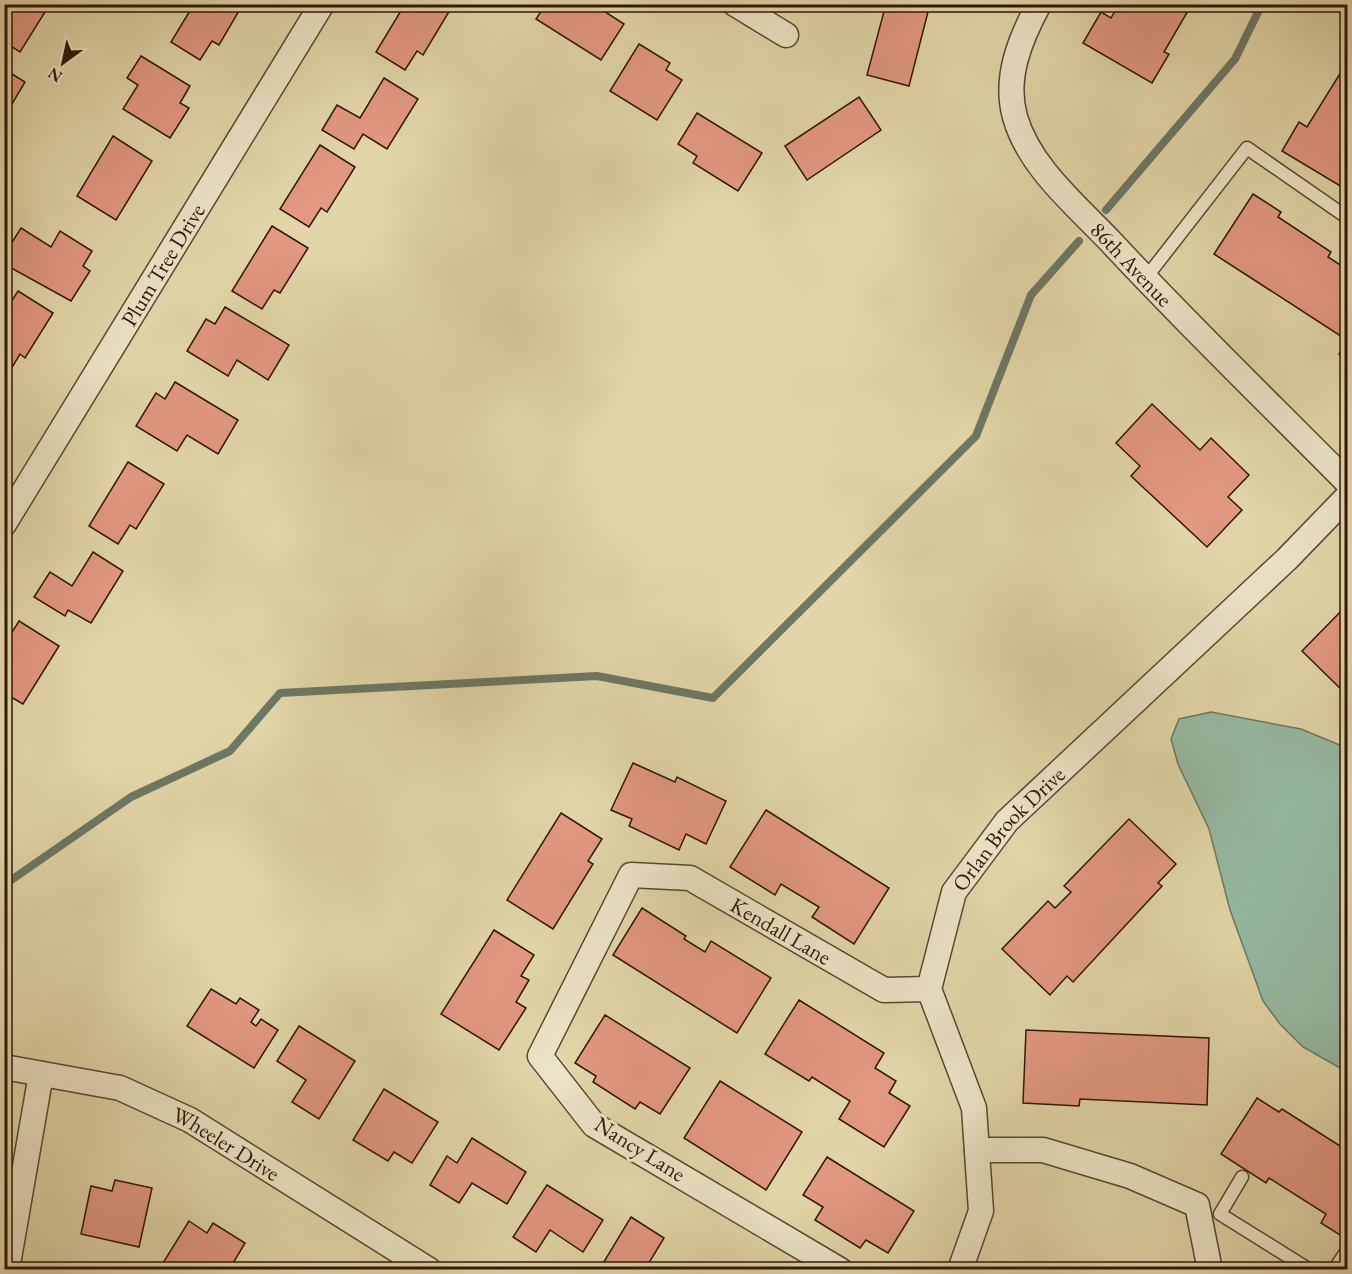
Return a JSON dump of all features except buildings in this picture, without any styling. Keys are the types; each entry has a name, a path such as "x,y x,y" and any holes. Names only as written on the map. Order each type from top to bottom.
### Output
{"street":[{"name":"Plum Tree Drive","path":"4,524 322,4"},
{"path":"735,4 786,35"},
{"name":"86th Avenue","path":"1039,4 1017,54 1010,86 1016,119 1029,150 1145,279 1347,483"},
{"name":"Orlan Brook Drive","path":"930,989 954,892 1007,821 1287,559 1347,496"},
{"name":"Kendall Lane","path":"631,875 690,878 884,990 930,989"},
{"name":"Nancy Lane","path":"631,875 540,1056 594,1125 840,1269"},
{"path":"930,989 974,1108 981,1211 960,1269"},
{"name":"Wheeler Drive","path":"4,1067 120,1088 190,1120 429,1269"},
{"path":"7,1269 41,1074"},
{"path":"977,1150 1043,1150 1130,1176 1197,1204 1210,1214 1210,1269"}],"lane":[{"path":"1145,279 1247,148 1347,218"},
{"path":"1242,1177 1210,1214 1310,1269"},
{"path":"1334,1269 1347,1249"}],"shaded area":[{"path":"1211,712 1301,729 1347,748 1347,1072 1303,1047 1280,1024 1263,1001 1230,910 1209,829 1178,764 1171,739 1179,719"}],"waterway":[{"path":"1106,210 1235,59 1262,4"},
{"path":"4,885 131,797 230,751 280,693 597,676 713,698 976,436 1031,295 1079,241"}]}
